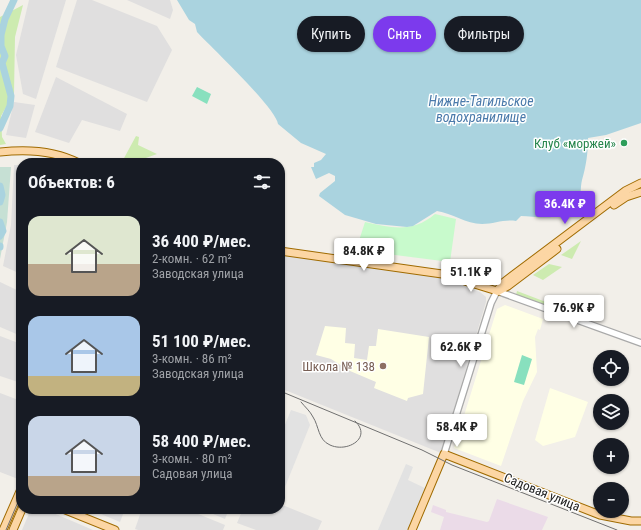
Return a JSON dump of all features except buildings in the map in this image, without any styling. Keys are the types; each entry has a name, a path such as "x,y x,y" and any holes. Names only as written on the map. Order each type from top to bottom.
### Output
{"main road":[{"path":"0,152 39,152 65,158"},
{"path":"497,291 504,282 639,184"},
{"path":"285,252 393,266 452,277 497,291 508,286 615,204 626,197 641,192"},
{"path":"412,530 444,454"},
{"name":"Садовая улица","path":"444,454 600,515 631,521 641,521"},
{"path":"3,530 16,502"},
{"path":"13,530 20,514"},
{"path":"75,514 115,530"}],"street":[{"path":"444,454 490,303 497,291 641,343"}],"shaded area":[{"path":"29,0 66,0 36,99 23,94 16,55"},
{"path":"77,0 92,0 157,26 172,50 147,102 56,67"},
{"path":"127,0 170,0 173,10 170,19"},
{"path":"56,77 127,114 120,131 82,120 69,143 35,132"},
{"path":"14,102 35,105 26,138 6,135"},
{"path":"14,165 16,165 16,272 3,266 11,225"},
{"path":"0,167 11,167 7,222 0,259"},
{"path":"285,255 432,275 480,292 486,297 486,302 441,453 285,390"},
{"path":"0,282 16,290 16,334 0,327"},
{"path":"505,305 543,319 540,330 538,329 535,337 537,372 523,401 501,466 454,448 497,309"},
{"name":"Школа № 138","path":"325,326 346,328 345,343 355,344 354,358 367,360 369,346 376,346 378,329 429,337 423,394 408,398 407,401 374,388 376,382 350,371 331,359 316,355"},
{"path":"0,336 16,342 16,381 0,376"},
{"path":"550,388 588,402 575,437 543,446 535,440"},
{"path":"0,393 16,399 16,478 0,472"},
{"path":"291,410 306,415 310,425 285,487 285,425"},
{"path":"406,464 413,467 408,480 427,489 408,530 378,530"},
{"path":"497,499 548,517 542,530 440,530 444,517 431,512 433,505 446,510 446,512 487,522 489,521"},
{"path":"285,506 322,521 318,530 256,530 237,523 241,514 285,514"},
{"path":"29,514 56,514 93,530 22,530"},
{"path":"101,514 123,514 120,522"},
{"path":"140,514 198,514 225,525 223,530 135,529"},
{"path":"213,514 227,514 225,519"}],"green space":[{"path":"23,5 15,37 14,93 1,116 2,137 6,144 0,145 0,17"},
{"path":"197,87 211,94 207,104 192,96"},
{"path":"136,136 139,137 138,145 157,154 146,158 124,158"},
{"path":"435,214 456,219 450,262 356,250 365,222 384,226 402,227 418,224"},
{"path":"581,241 572,259 561,255"},
{"path":"549,264 562,267 543,280 533,275"},
{"path":"517,291 559,307 558,311 516,295"},
{"path":"522,355 532,359 524,385 514,382"}],"water":[{"name":"Нижне-Тагильское водохранилище","path":"177,0 641,0 641,123 606,135 588,138 588,149 585,170 581,183 580,197 572,209 559,216 521,216 516,221 476,224 437,211 413,226 407,227 376,224 345,215 319,196 320,193 335,181 335,176 329,173 316,179 311,167 314,167 314,163 321,160 326,154 301,143 278,124 275,116 255,92 197,32 195,24 189,20"}],"waterway":[{"path":"0,128 10,106 11,96 2,63 5,56 1,46 1,35 5,19 14,0"},
{"path":"0,186 2,195 0,202"},
{"path":"0,222 3,231 0,236"}],"tram line":[{"path":"285,393 422,450 452,465 617,530"},
{"path":"301,402 312,415 323,440 330,445 344,447 356,442 361,433 360,427 355,421"},
{"path":"6,530 16,507"}],"place":[{"name":"Клуб «моржей»","path":"624,143"},
{"name":"Школа № 138","path":"383,366"}]}
